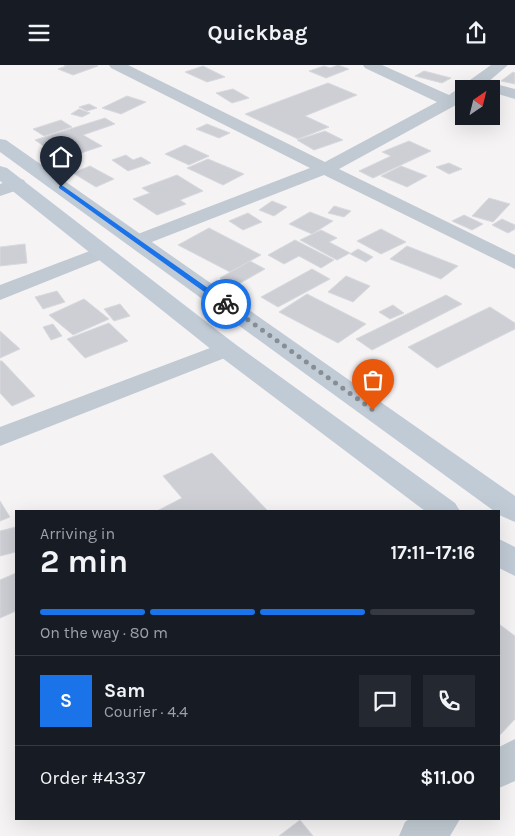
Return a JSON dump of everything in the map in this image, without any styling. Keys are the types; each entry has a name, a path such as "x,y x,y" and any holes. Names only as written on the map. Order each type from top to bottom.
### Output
{"street":[{"path":"116,65 327,168 515,263"},
{"path":"370,65 455,88"},
{"path":"480,80 501,65"},
{"path":"500,93 515,94"},
{"path":"138,241 327,168 455,97"},
{"path":"0,144 515,511"},
{"path":"5,182 103,252 226,349 444,510"},
{"path":"0,293 103,252"},
{"path":"0,437 226,349"},
{"path":"500,552 515,564"},
{"path":"500,769 515,757"},
{"path":"419,836 439,820"}],"building":[{"path":"64,65 98,66 73,75 58,69 66,66"},
{"path":"338,65 349,69 326,78 309,71 324,66 330,68"},
{"path":"203,66 225,77 207,82 185,72"},
{"path":"424,71 451,78 442,83 415,76"},
{"path":"513,72 515,73 515,84 501,81"},
{"path":"328,83 357,95 305,116 329,127 298,139 245,114"},
{"path":"233,89 249,98 232,103 216,93"},
{"path":"127,96 146,102 121,114 102,108"},
{"path":"89,104 97,108 87,111 79,107"},
{"path":"79,109 90,113 82,117 71,114"},
{"path":"105,118 115,124 83,135 102,146 63,159 35,140"},
{"path":"61,120 72,127 44,136 33,129"},
{"path":"207,124 230,133 219,138 196,129"},
{"path":"325,131 343,140 314,150 297,140"},
{"path":"409,141 431,151 373,178 359,171 391,156 382,152"},
{"path":"185,145 209,156 189,165 165,154"},
{"path":"126,155 133,160 141,157 151,163 128,171 112,160"},
{"path":"208,159 244,174 223,185 187,168"},
{"path":"449,163 462,169 449,174 436,167"},
{"path":"90,166 114,179 96,187 73,173"},
{"path":"401,166 427,176 407,187 381,176"},
{"path":"177,175 203,191 180,200 186,204 157,215 133,199 150,193 142,188"},
{"path":"489,198 510,204 493,222 472,216"},
{"path":"272,201 287,207 274,216 259,210"},
{"path":"334,206 351,211 344,217 328,213"},
{"path":"310,212 333,221 312,234 289,224"},
{"path":"248,213 262,222 243,230 229,221"},
{"path":"464,215 483,224 472,230 452,221"},
{"path":"502,219 515,225 515,229 508,233 492,225"},
{"path":"209,228 261,255 230,272 178,245"},
{"path":"381,229 406,242 381,254 357,241"},
{"path":"321,230 337,238 329,242 350,253 337,260 300,240"},
{"path":"295,240 334,260 321,268 299,256 284,264 268,255"},
{"path":"25,244 27,263 0,266 0,247"},
{"path":"407,246 458,266 441,279 390,259"},
{"path":"358,249 373,257 366,262 350,254"},
{"path":"250,261 265,269 235,286 220,278"},
{"path":"312,269 330,279 278,307 261,297"},
{"path":"346,276 370,286 353,302 328,292"},
{"path":"57,291 65,302 43,309 35,297"},
{"path":"307,294 366,324 338,343 279,312"},
{"path":"446,295 462,304 372,350 356,339"},
{"path":"84,299 109,319 73,335 49,315"},
{"path":"120,304 130,316 114,321 104,309"},
{"path":"393,305 404,313 390,319 379,312"},
{"path":"490,307 515,323 515,329 437,368 408,347"},
{"path":"109,323 128,341 85,358 67,339"},
{"path":"53,324 62,336 51,340 43,327"},
{"path":"0,331 20,349 0,358"},
{"path":"0,361 35,396 12,406 0,393"},
{"path":"212,453 267,510 159,510 182,498 163,476"},
{"path":"0,501 10,517 0,521"},
{"path":"15,527 15,552 0,556 0,531"},
{"path":"15,573 15,611 0,618 0,580"},
{"path":"500,625 515,636 515,719 500,735"},
{"path":"300,820 313,836 279,836"}],"way so far":[{"path":"226,304 373,410"}],"route":[{"path":"61,187 226,304"}]}
